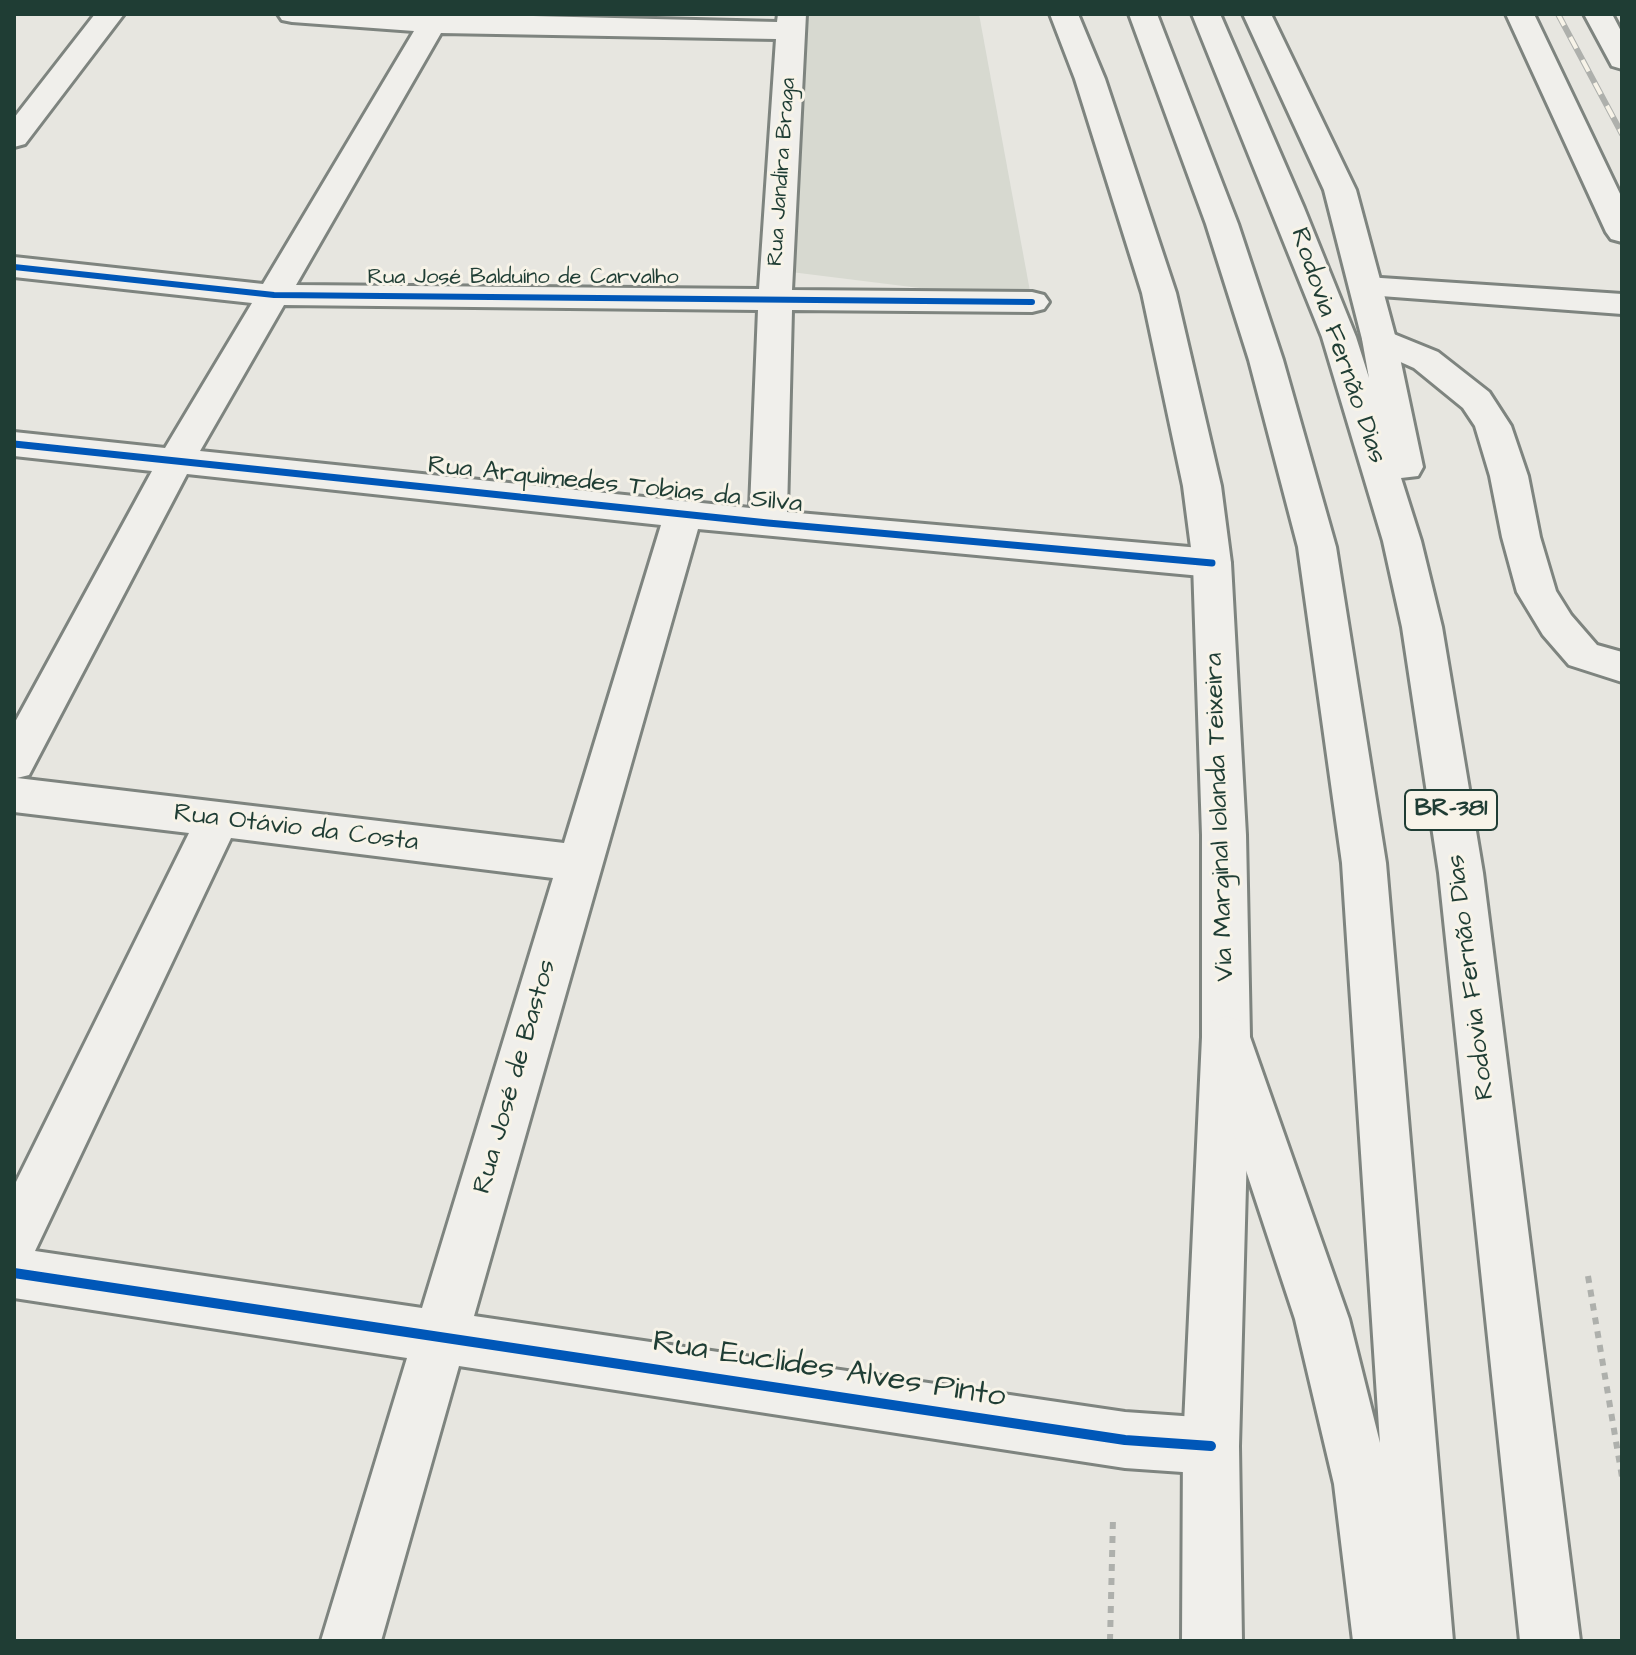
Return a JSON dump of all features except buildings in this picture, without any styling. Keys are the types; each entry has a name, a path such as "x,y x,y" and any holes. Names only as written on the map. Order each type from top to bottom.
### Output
{"main road":[{"path":"14,138 110,14"},
{"path":"292,14 435,19 792,22"},
{"name":"Via Marginal Iolanda Teixeira","path":"1064,14 1090,79 1159,293 1202,486 1212,563 1224,835 1226,1037 1211,1446 1212,1641"},
{"path":"1143,14 1232,254 1266,360 1317,547 1364,863 1423,1641"},
{"name":"Rodovia Fernão Dias","path":"1206,14 1339,337 1402,541 1422,627 1461,873 1550,1641"},
{"path":"1257,14 1340,190 1379,339 1406,470 1402,541"},
{"path":"1520,14 1622,232"},
{"path":"1598,14 1622,60"},
{"path":"14,763 176,461 435,19"},
{"name":"Rua Jandira Braga","path":"768,523 775,297 792,22"},
{"name":"Rua José Balduíno de Carvalho","path":"14,267 274,295 775,297 1032,302"},
{"path":"1366,287 1622,304"},
{"path":"1379,339 1426,360 1476,400 1493,426 1509,476 1521,537 1537,592 1557,625 1622,697"},
{"name":"Rua Arquimedes Tobias da Silva","path":"14,444 768,523 1212,563"},
{"name":"Rua José de Bastos","path":"351,1641 683,514"},
{"path":"1583,655 1622,667"},
{"name":"Rua Otávio da Costa","path":"14,795 579,863"},
{"path":"14,1240 218,819"},
{"path":"1226,1037 1322,1319 1362,1484 1383,1641"},
{"name":"Rua Euclides Alves Pinto","path":"14,1273 1125,1440 1211,1446"}],"path":[{"path":"1588,1276 1622,1477"},
{"path":"1110,1641 1113,1518"}],"shaded area":[{"path":"805,14 979,14 1032,302 791,272"}],"railway":[{"path":"1558,14 1622,134"}],"cycle path":[{"path":"14,267 274,295 1032,302"},
{"path":"14,444 768,523 1212,563"},
{"path":"14,1273 1125,1440 1211,1446"}]}
